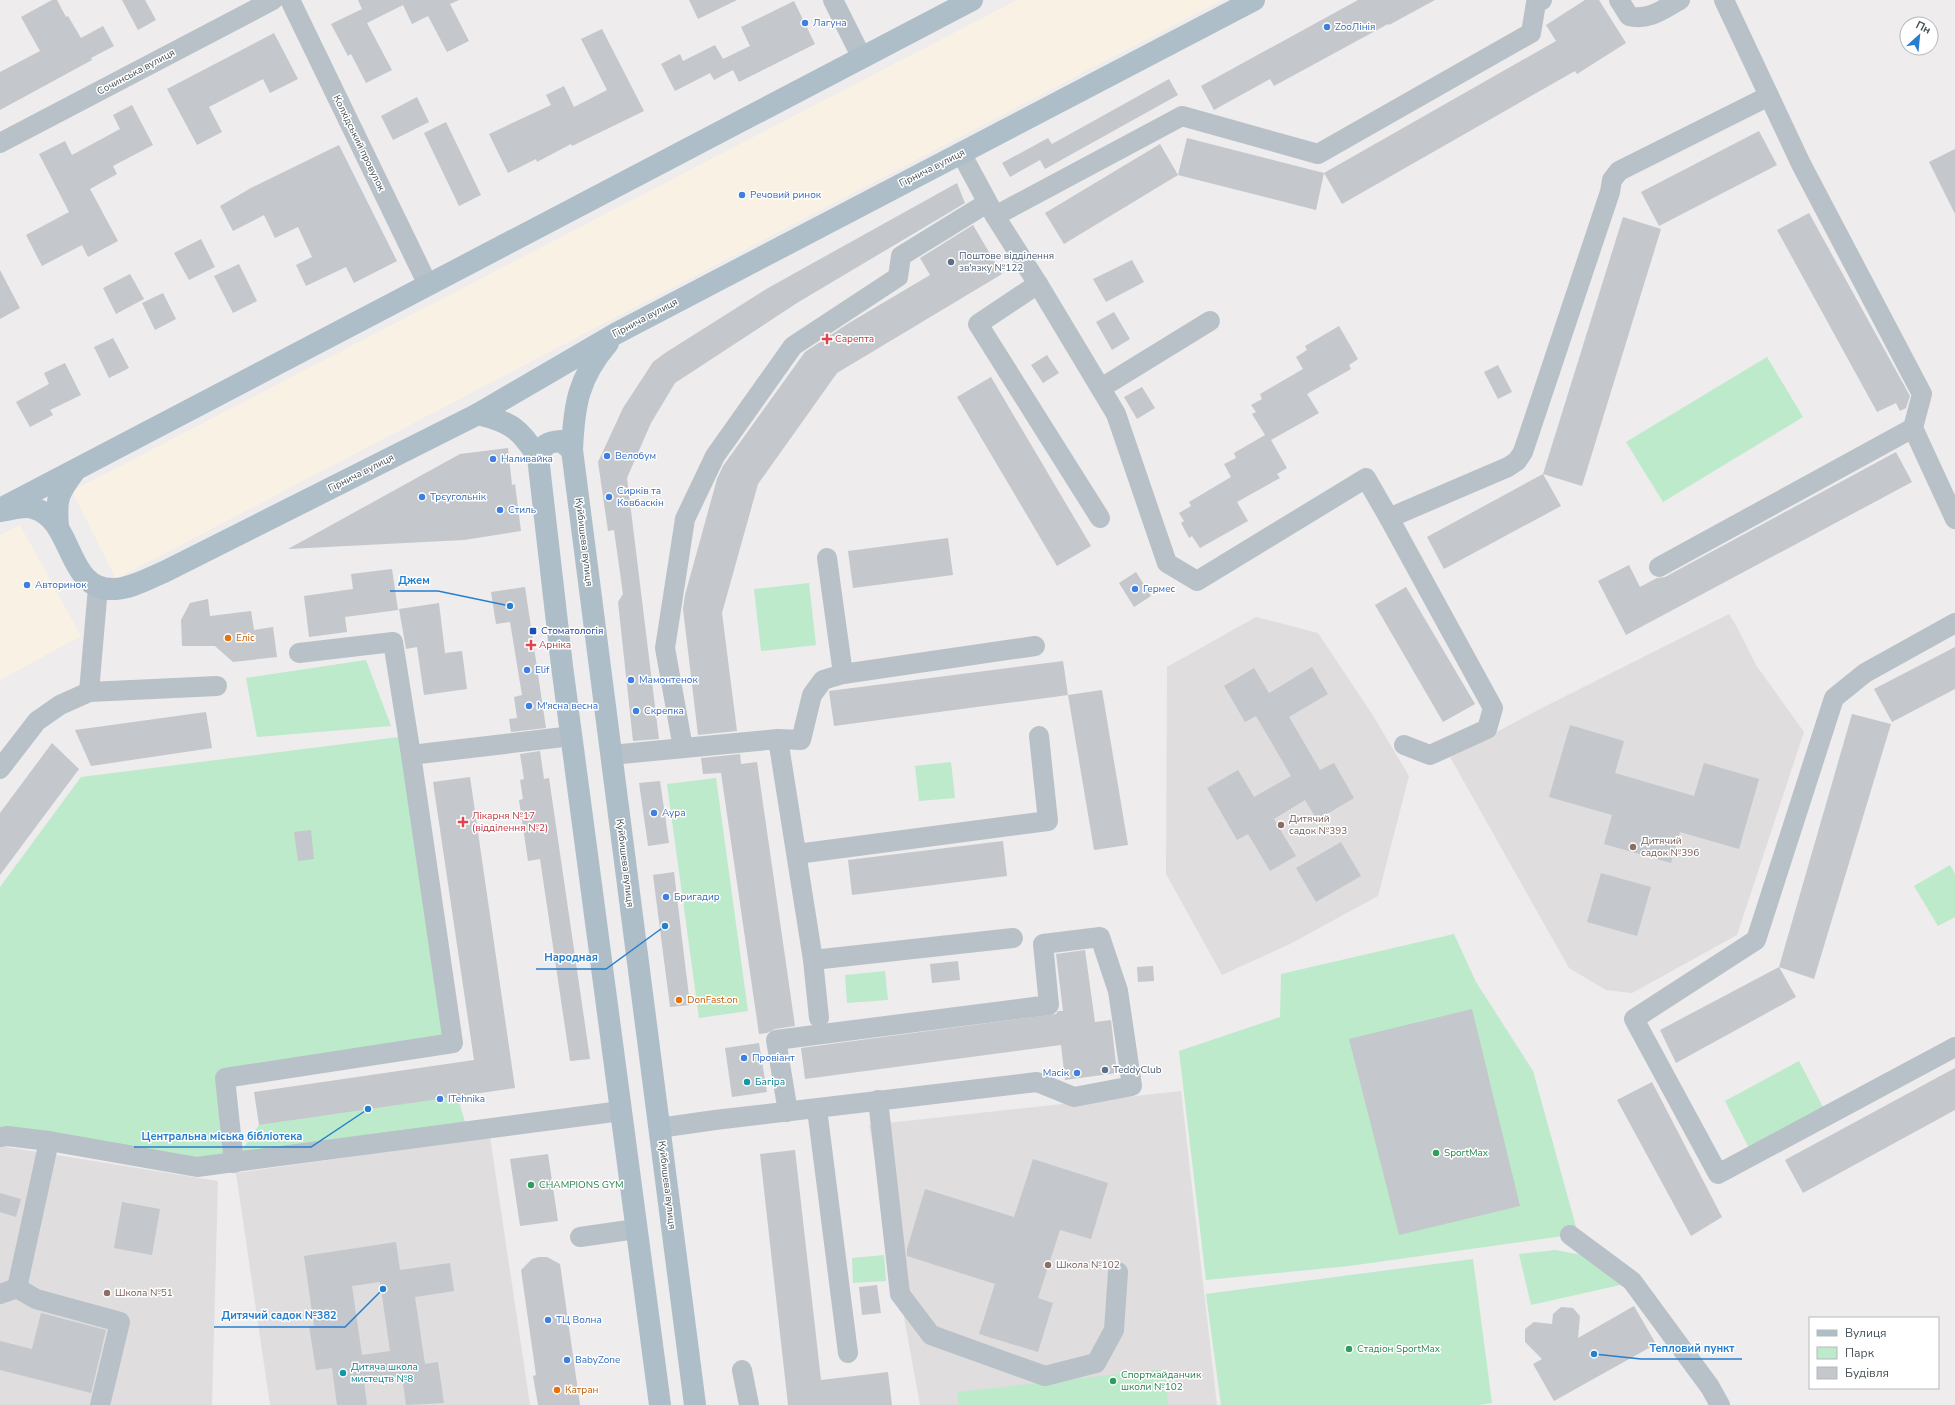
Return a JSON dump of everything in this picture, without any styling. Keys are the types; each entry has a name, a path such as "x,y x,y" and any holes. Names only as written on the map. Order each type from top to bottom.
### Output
{"main road":[{"path":"0,510 972,0"},
{"name":"Гірнича вулиця","path":"98,587 115,589 130,586 164,572 478,414 617,333 1254,0"},
{"name":"Куйбишева вулиця","path":"617,333 594,359 579,391 574,418 572,450 695,1405"},
{"path":"478,414 496,418 514,427 526,439 538,457 562,666 660,1405"},
{"path":"538,457 544,445 553,441 561,441 572,450"},
{"path":"58,527 56,505 59,493 76,469"},
{"path":"0,510 33,508 45,514 58,527 81,573 98,587"}],"street":[{"name":"Сочинська вулиця","path":"0,143 273,0"},
{"name":"Колхідський провулок","path":"290,0 428,285"},
{"path":"833,0 862,58"},
{"path":"683,748 665,648 685,519 715,456 793,346 898,277 901,256 991,209 1182,116 1318,154 1531,33 1536,3 1542,0"},
{"path":"1619,0 1629,16 1638,18 1646,18 1680,0"},
{"path":"1724,0 1801,164 1922,394 1913,428 1955,519"},
{"path":"1389,518 1508,467 1517,461 1523,452 1610,192 1612,180 1619,171 1769,96"},
{"path":"961,153 991,209 1116,414 1167,563 1197,581 1366,478 1493,708 1487,729 1430,755 1404,745"},
{"path":"1038,284 978,324 1100,518"},
{"path":"1101,388 1210,322"},
{"path":"1659,566 1913,428"},
{"path":"827,558 843,674"},
{"path":"89,692 98,587"},
{"path":"1955,623 1865,673 1834,698 1756,940 1634,1019 1718,1174 1955,1047"},
{"path":"234,1163 225,1078 454,1043 411,755 392,642 299,653"},
{"path":"611,755 778,739 801,740 812,695 823,680 843,674 1035,646"},
{"path":"0,769 37,721 60,705 89,692 216,686"},
{"path":"411,755 572,736"},
{"path":"797,854 1048,821 1039,736"},
{"path":"778,739 813,960 819,1018"},
{"path":"659,1128 715,1120 788,1112 878,1100 1037,1082 1074,1097 1132,1086 1118,991 1100,937 1043,944 1050,1005 776,1040 788,1112"},
{"path":"813,960 1013,938"},
{"path":"878,1100 900,1294 931,1335 1045,1376 1096,1363 1114,1330 1118,1272"},
{"path":"817,1108 848,1353"},
{"path":"0,1137 7,1136 49,1141 198,1167 621,1111"},
{"path":"49,1141 8,1291 120,1322 100,1405"},
{"path":"580,1237 636,1229"},
{"path":"1570,1235 1632,1281 1710,1387 1720,1405"},
{"path":"742,1370 749,1405"}],"shaded area":[{"path":"1017,0 1222,0 116,579 72,491"},
{"name":"Авторинок","path":"20,525 81,636 0,680 0,535"},
{"name":"Дитячий садок №396","path":"1729,614 1756,665 1804,732 1737,935 1632,993 1606,990 1569,968 1450,757 1536,711"},
{"name":"Дитячий садок №393","path":"1256,617 1318,633 1372,714 1409,776 1378,896 1290,944 1222,975 1166,874 1167,667"},
{"name":"Школа №102","path":"1181,1091 1217,1405 920,1405 869,1125"},
{"path":"490,1137 530,1405 270,1405 236,1173"},
{"name":"Школа №51","path":"0,1146 218,1181 212,1405 0,1405"}],"green space":[{"path":"1767,357 1803,417 1663,502 1626,442"},
{"path":"809,583 816,645 761,651 754,589"},
{"path":"366,660 391,726 257,737 246,678"},
{"path":"407,736 453,1043 225,1078 234,1162 259,1125 457,1096 468,1131 197,1167 0,1137 0,887 81,777"},
{"path":"951,762 955,798 919,801 915,766"},
{"path":"716,778 748,1011 699,1018 667,784"},
{"path":"1950,865 1955,874 1955,917 1938,926 1914,886"},
{"name":"SportMax","path":"1454,934 1476,982 1533,1071 1578,1234 1349,1266 1206,1280 1179,1051 1280,1017 1281,974"},
{"path":"885,971 888,1000 847,1003 845,975"},
{"path":"1799,1061 1824,1109 1749,1148 1725,1101"},
{"path":"1555,1250 1594,1257 1629,1283 1531,1305 1519,1254"},
{"path":"884,1255 886,1281 853,1283 852,1258"},
{"name":"Стадіон SportMax","path":"1473,1259 1492,1403 1479,1405 1221,1405 1206,1294"},
{"name":"Спортмайданчик школи №102","path":"1165,1369 1168,1405 959,1405 957,1392"}],"building":[{"path":"52,0 57,0 66,17 68,16 81,38 103,26 114,46 91,58 92,60 0,110 0,72 40,51 21,17"},
{"path":"122,0 145,0 156,20 138,30"},
{"path":"358,0 459,0 450,4 469,41 447,52 428,16 412,24 403,5 367,23 392,70 366,83 351,54 348,56 331,24 362,9"},
{"path":"689,0 737,0 698,19"},
{"path":"1358,0 1435,0 1274,86 1270,79 1214,110 1201,86"},
{"path":"1585,0 1599,0 1626,43 1577,74 1575,71 1342,204 1324,173 1556,41 1546,25"},
{"path":"794,1 815,44 739,82 733,70 714,80 710,73 675,91 661,64 680,54 683,61 715,45 723,59 750,46 741,27"},
{"path":"602,29 644,111 572,146 571,144 537,162 536,159 508,173 489,134 551,105 546,95 564,86 574,107 607,90 581,39"},
{"path":"274,33 298,79 270,93 263,79 209,107 222,132 197,145 167,89"},
{"path":"1169,79 1178,95 1045,169 1040,160 1010,177 1002,163 1048,138 1052,144"},
{"path":"417,97 429,122 393,140 381,116"},
{"path":"132,105 153,145 113,166 117,174 90,189 118,241 88,257 82,245 42,266 26,235 69,212 39,154 65,141 72,155 120,129 113,115"},
{"path":"446,122 481,195 459,206 424,133"},
{"path":"1759,131 1777,165 1659,226 1641,192"},
{"path":"1187,138 1324,173 1316,210 1178,175"},
{"path":"1160,144 1178,175 1064,244 1045,213"},
{"path":"339,145 397,261 354,283 346,267 306,286 296,265 312,257 298,227 275,238 264,215 233,231 220,206 251,188"},
{"path":"1955,149 1955,214 1929,162"},
{"path":"957,183 965,203 797,303 675,383 651,423 627,478 659,739 633,741 618,602 623,594 614,530 608,531 598,462 623,408 653,362 665,353 768,288"},
{"path":"1809,213 1910,396 1906,408 1900,411 1896,403 1877,412 1777,230"},
{"path":"1623,217 1661,229 1582,486 1543,474"},
{"path":"973,225 1002,274 837,373 758,484 722,613 737,731 698,735 683,609 685,595 717,479 723,466 805,352 849,323 930,275 920,258"},
{"path":"201,239 215,267 189,280 174,253"},
{"path":"1132,260 1144,282 1106,302 1093,279"},
{"path":"239,264 257,301 233,313 214,276"},
{"path":"0,270 20,308 0,319"},
{"path":"130,274 144,299 116,314 103,288"},
{"path":"163,293 176,319 155,330 142,303"},
{"path":"1114,312 1130,339 1112,350 1096,322"},
{"path":"1339,326 1358,359 1349,365 1351,369 1307,394 1319,413 1271,440 1287,468 1277,474 1280,478 1237,502 1248,521 1200,548 1192,536 1189,538 1181,523 1184,521 1179,513 1191,506 1189,502 1231,477 1224,464 1236,458 1234,453 1265,435 1252,414 1256,412 1251,405 1262,399 1260,394 1303,369 1296,357 1307,350 1305,346"},
{"path":"113,338 129,368 109,378 94,347"},
{"path":"1047,355 1059,373 1043,383 1031,365"},
{"path":"65,363 81,395 50,410 53,415 30,427 16,402 49,384 44,373"},
{"path":"1498,365 1512,392 1498,399 1484,372"},
{"path":"991,377 1091,546 1057,566 957,397"},
{"path":"1142,387 1155,408 1137,419 1124,397"},
{"name":"Трєугольнік","path":"508,448 512,485 515,484 521,531 464,540 288,549 460,454"},
{"path":"1896,452 1912,482 1626,635 1598,581 1629,565 1640,587 1657,578 1665,577"},
{"path":"1543,474 1561,506 1444,569 1427,537"},
{"path":"948,538 953,575 853,588 848,551"},
{"path":"392,569 398,610 345,617 347,632 309,637 304,596 353,589 351,574"},
{"name":"Гермес","path":"1136,572 1151,596 1134,607 1119,583"},
{"path":"525,587 546,728 511,732 509,719 517,718 514,697 522,695 510,622 496,624 491,592"},
{"path":"1406,587 1475,704 1443,722 1375,605"},
{"name":"Еліс","path":"208,599 210,616 251,611 254,630 273,627 277,657 233,662 215,646 182,646 181,620 190,603"},
{"path":"439,603 445,653 462,651 467,689 424,695 417,647 406,649 399,609"},
{"path":"1955,647 1955,689 1892,722 1874,689"},
{"path":"1063,661 1068,695 834,726 829,691"},
{"path":"1312,667 1328,694 1289,717 1320,770 1334,763 1354,798 1317,820 1305,800 1274,819 1296,856 1270,871 1248,834 1237,840 1207,788 1238,770 1254,797 1291,776 1256,716 1245,722 1224,686 1254,668 1269,693"},
{"path":"1102,690 1128,845 1094,850 1068,695"},
{"path":"206,712 212,748 91,766 75,730"},
{"path":"1852,714 1891,724 1814,979 1779,967"},
{"path":"1570,725 1624,741 1615,773 1694,796 1704,763 1759,779 1739,849 1680,832 1671,863 1604,844 1612,815 1549,797"},
{"path":"52,743 79,769 0,875 0,813"},
{"path":"540,751 544,779 549,778 590,1059 570,1061 540,859 528,861 519,800 523,799 520,780 524,779 520,754"},
{"path":"740,754 741,764 757,762 795,1026 775,1029 767,1033 759,1034 721,773 703,774 701,758"},
{"path":"470,777 515,1088 259,1125 254,1092 474,1060 433,782"},
{"name":"Аура","path":"660,781 669,843 648,846 639,783"},
{"path":"311,830 314,859 298,861 294,832"},
{"path":"1003,841 1007,876 852,895 848,860"},
{"path":"1341,842 1361,876 1316,902 1296,868"},
{"path":"674,872 690,1005 670,1007 653,875"},
{"path":"1601,873 1651,887 1637,936 1587,922"},
{"path":"1085,950 1095,1022 1111,1020 1117,1073 1065,1080 1061,1045 805,1079 801,1048 1056,1014 1058,1011 1063,1011 1056,954"},
{"path":"958,961 960,980 932,983 930,964"},
{"path":"1153,966 1154,981 1138,982 1137,967"},
{"path":"1779,967 1796,997 1676,1063 1660,1030"},
{"name":"SportMax","path":"1472,1009 1520,1206 1399,1235 1349,1039"},
{"path":"759,1043 767,1092 732,1097 725,1048"},
{"path":"1955,1068 1955,1110 1803,1193 1785,1160"},
{"path":"1652,1082 1722,1217 1691,1236 1617,1100"},
{"path":"795,1150 821,1380 888,1372 892,1405 788,1405 760,1154"},
{"path":"548,1154 558,1221 520,1226 510,1159"},
{"path":"1033,1159 1108,1183 1091,1239 1060,1230 1038,1298 1053,1303 1038,1352 979,1334 995,1284 907,1256 907,1249 925,1189 1014,1217"},
{"path":"0,1193 21,1199 16,1217 0,1212"},
{"path":"122,1202 160,1209 152,1255 114,1248"},
{"path":"396,1242 400,1270 450,1263 454,1291 415,1297 425,1364 438,1362 444,1403 406,1405 402,1376 364,1381 367,1405 337,1405 332,1368 316,1370 309,1326 314,1326 304,1256","holes":["380,1282 390,1351 362,1355 352,1286"]},
{"name":"ТЦ Волна","path":"547,1257 560,1264 580,1405 538,1405 533,1376 536,1375 521,1270 532,1259"},
{"path":"877,1285 881,1313 862,1315 859,1287"},
{"path":"1634,1306 1656,1344 1554,1401 1533,1364 1542,1359 1525,1342 1525,1329 1534,1322 1552,1324 1553,1314 1561,1307 1573,1308 1580,1316 1578,1338"},
{"path":"41,1313 106,1330 91,1393 0,1370 0,1341 32,1349"}],"place":[{"name":"Лагуна","path":"805,23"},
{"name":"ZooЛінія","path":"1327,27"},
{"name":"Речовий ринок","path":"742,195"},
{"name":"Поштове відділення зв'язку №122","path":"951,262"},
{"name":"Сарепта","path":"827,339"},
{"name":"Велобум","path":"607,456"},
{"name":"Наливайка","path":"493,459"},
{"name":"Трєугольнік","path":"422,497"},
{"name":"Сирків та Ковбаскін","path":"609,497"},
{"name":"Стиль","path":"500,510"},
{"name":"Авторинок","path":"27,585"},
{"name":"Гермес","path":"1135,589"},
{"name":"Джем","path":"510,606"},
{"name":"Стоматологія","path":"533,631"},
{"name":"Еліс","path":"228,638"},
{"name":"Арніка","path":"531,645"},
{"name":"Elif","path":"527,670"},
{"name":"Мамонтенок","path":"631,680"},
{"name":"М'ясна весна","path":"529,706"},
{"name":"Скрепка","path":"636,711"},
{"name":"Аура","path":"654,813"},
{"name":"Лікарня №17 (відділення №2)","path":"463,822"},
{"name":"Дитячий садок №393","path":"1281,825"},
{"name":"Дитячий садок №396","path":"1633,847"},
{"name":"Бригадир","path":"666,897"},
{"name":"Народная","path":"665,926"},
{"name":"DonFast.on","path":"679,1000"},
{"name":"Провіант","path":"744,1058"},
{"name":"TeddyClub","path":"1105,1070"},
{"name":"Масік","path":"1077,1073"},
{"name":"Багіра","path":"747,1082"},
{"name":"ITehnika","path":"440,1099"},
{"name":"Центральна міська бібліотека","path":"368,1109"},
{"name":"SportMax","path":"1436,1153"},
{"name":"CHAMPIONS GYM","path":"531,1185"},
{"name":"Школа №102","path":"1048,1265"},
{"name":"Дитячий садок №382","path":"383,1289"},
{"name":"Школа №51","path":"107,1293"},
{"name":"ТЦ Волна","path":"548,1320"},
{"name":"Стадіон SportMax","path":"1349,1349"},
{"name":"Тепловий пункт","path":"1594,1354"},
{"name":"BabyZone","path":"567,1360"},
{"name":"Дитяча школа мистецтв №8","path":"343,1373"},
{"name":"Спортмайданчик школи №102","path":"1113,1381"},
{"name":"Катран","path":"557,1390"}]}
